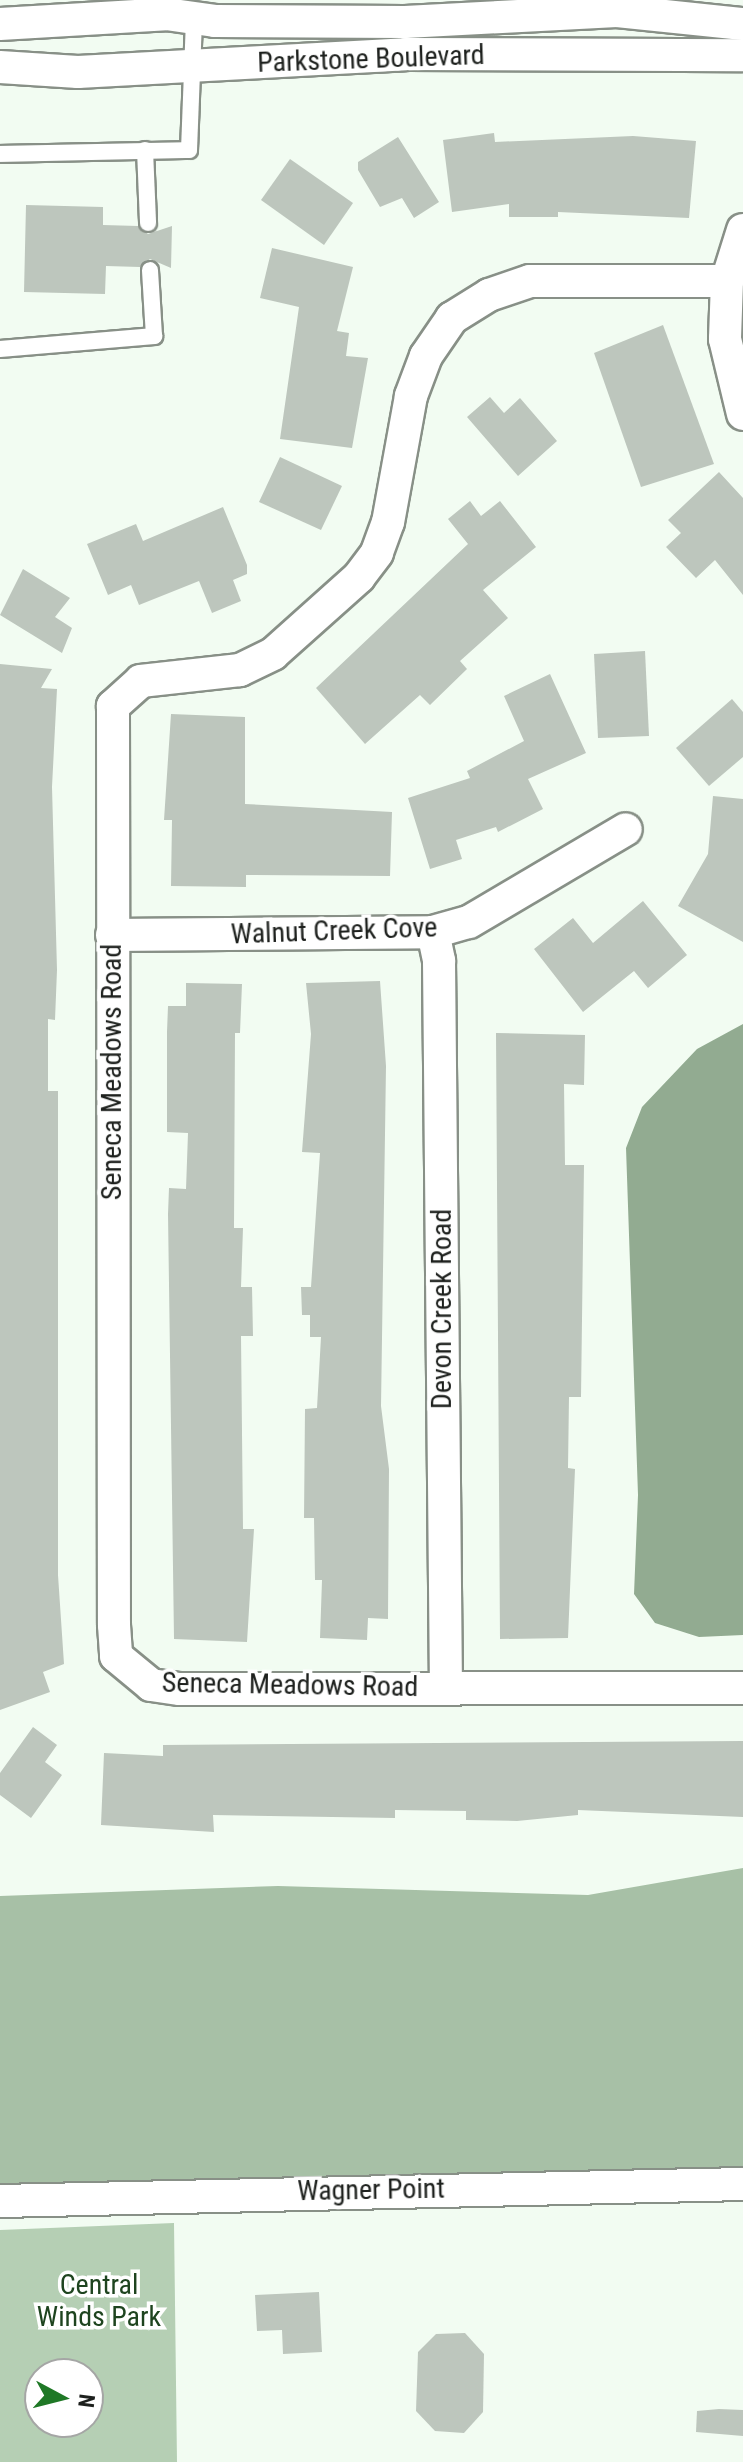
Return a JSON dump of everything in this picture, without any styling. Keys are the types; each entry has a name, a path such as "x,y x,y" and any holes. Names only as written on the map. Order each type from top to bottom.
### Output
{"street":[{"name":"Parkstone Boulevard","path":"0,24 364,11 617,11 743,24"},
{"path":"364,11 364,55"},
{"path":"405,11 406,54"},
{"name":"Parkstone Boulevard","path":"0,67 78,72 406,54 743,55"},
{"path":"743,230 727,281 725,339 743,414"},
{"name":"Seneca Meadows Road","path":"727,281 530,281 489,295 452,318 426,356 411,396 388,522 377,553 359,577 273,654 240,670 141,681 113,706 116,1656 151,1685 180,1689 743,1688"},
{"name":"Walnut Creek Cove","path":"112,935 433,932 469,922 626,829"},
{"name":"Devon Creek Road","path":"433,932 439,961 446,1687"},
{"name":"Wagner Point","path":"0,2201 743,2184"}],"lane":[{"path":"0,154 189,150 195,65 194,18"},
{"path":"145,150 148,223"},
{"path":"0,349 154,336 150,270"}],"green space":[{"name":"Central Winds Park","path":"174,2223 177,2462 0,2462 0,2230"}],"shaded area":[{"path":"743,1024 743,1635 699,1637 655,1623 634,1594 638,1495 626,1148 642,1107 697,1049"},
{"path":"743,1868 743,2171 0,2187 0,1896 278,1886 588,1895"}],"building":[{"path":"494,133 495,142 633,136 696,141 689,218 558,212 558,217 509,217 509,204 452,212 443,140"},
{"path":"398,137 439,202 414,218 402,198 380,207 358,170 358,162"},
{"path":"290,159 353,203 324,245 261,200"},
{"path":"26,205 103,207 103,225 138,226 148,234 172,226 171,268 150,259 140,267 106,266 105,294 24,292"},
{"path":"272,248 353,267 337,331 349,333 346,356 368,358 352,448 280,439 299,307 260,298"},
{"path":"663,325 714,464 641,487 594,353"},
{"path":"490,397 504,413 520,398 557,441 518,476 467,417"},
{"path":"280,457 342,486 321,530 259,502"},
{"path":"719,472 743,498 743,595 715,560 696,578 666,547 681,533 668,520"},
{"path":"470,501 481,516 500,501 536,547 483,590 508,618 460,661 467,669 430,705 420,695 365,744 316,688 468,544 448,519"},
{"path":"223,507 247,565 247,574 233,580 241,601 212,613 199,581 139,605 131,585 108,595 87,544 136,524 143,541"},
{"path":"23,569 70,598 55,617 72,628 62,653 0,615"},
{"path":"645,651 649,736 598,738 594,654"},
{"path":"0,664 52,669 41,688 57,689 52,787 57,970 55,1020 48,1019 48,1091 58,1091 58,1575 64,1664 43,1672 50,1692 0,1710"},
{"path":"550,674 586,753 528,779 543,809 498,832 496,827 456,840 462,859 430,869 408,798 470,778 467,771 524,741 504,696"},
{"path":"732,699 743,712 743,757 709,786 676,748"},
{"path":"171,714 245,717 245,804 392,812 390,876 246,875 246,887 171,886 172,820 164,820"},
{"path":"713,796 743,799 743,942 678,906 708,854"},
{"path":"643,901 687,955 648,988 634,971 583,1012 534,949 573,918 593,943"},
{"path":"380,981 386,1066 381,1406 389,1469 388,1619 368,1618 367,1640 320,1638 322,1580 315,1580 314,1518 304,1518 305,1409 317,1408 321,1337 310,1337 310,1315 302,1315 301,1287 311,1287 320,1153 302,1152 311,1034 306,983"},
{"path":"186,983 242,984 240,1033 235,1033 234,1228 243,1228 241,1287 252,1287 253,1336 241,1336 243,1529 254,1529 247,1642 174,1639 168,1214 169,1188 186,1189 188,1133 167,1132 167,1032 168,1006 186,1006"},
{"path":"496,1033 585,1035 584,1085 564,1084 565,1165 584,1165 581,1397 569,1397 568,1468 575,1469 568,1638 500,1639"},
{"path":"33,1727 57,1745 45,1762 62,1775 31,1818 0,1795 0,1773"},
{"path":"743,1741 743,1817 578,1810 578,1815 517,1821 466,1820 466,1811 395,1810 395,1818 213,1815 214,1832 101,1825 104,1753 163,1756 163,1745"},
{"path":"319,2292 322,2352 283,2354 282,2330 257,2331 255,2295"},
{"path":"465,2333 484,2354 483,2412 464,2433 435,2431 416,2411 418,2352 436,2334"},
{"path":"743,2410 743,2436 696,2432 697,2411"}]}
